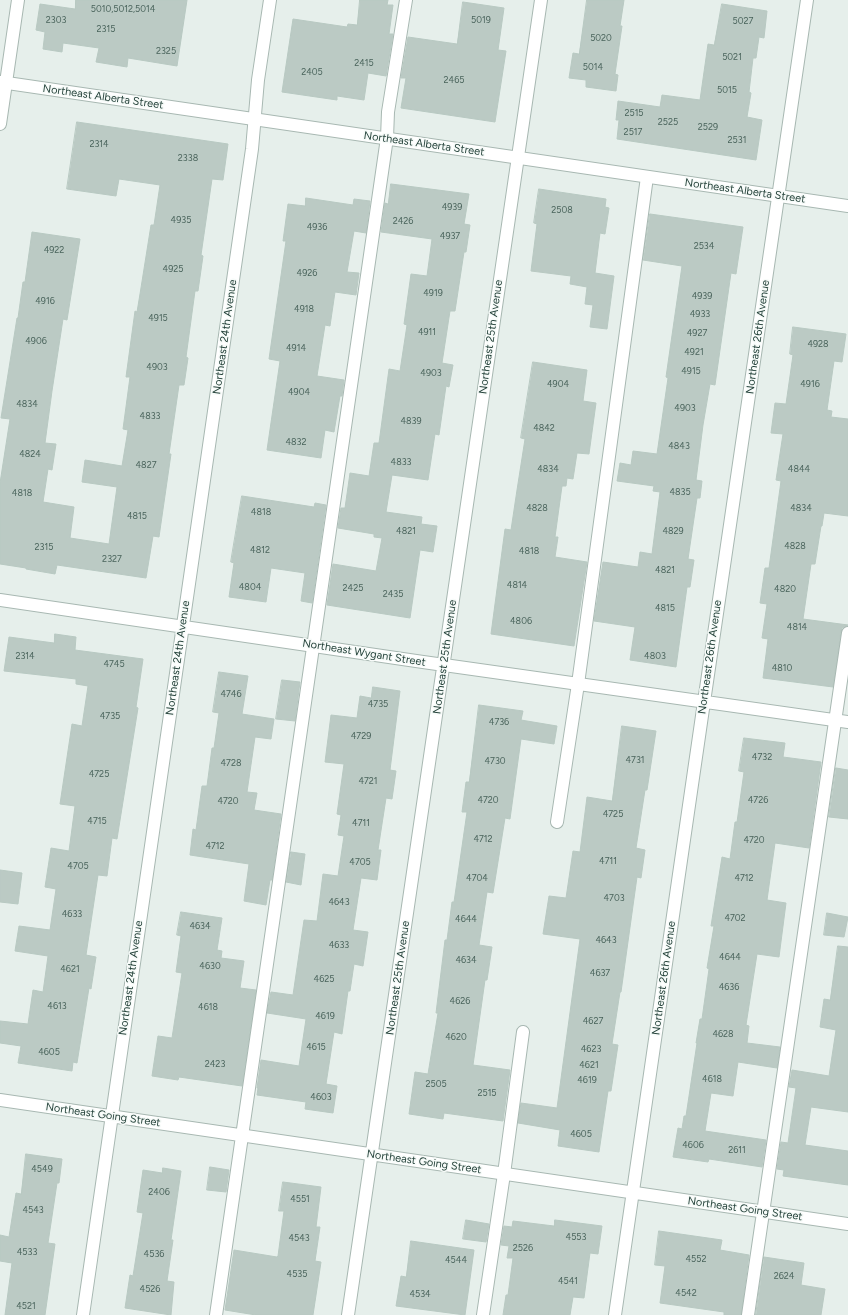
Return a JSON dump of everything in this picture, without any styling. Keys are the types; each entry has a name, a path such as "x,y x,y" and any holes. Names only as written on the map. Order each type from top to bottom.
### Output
{"street":[{"path":"0,124 3,83 18,0"},
{"name":"Northeast 24th Avenue","path":"83,1315 252,149 254,119 270,0"},
{"path":"216,1315 387,138 388,112 406,0"},
{"name":"Northeast 25th Avenue","path":"348,1315 541,0"},
{"name":"Northeast 26th Avenue","path":"615,1315 807,0"},
{"name":"Northeast Alberta Street","path":"3,83 848,206"},
{"path":"557,822 578,684 647,176"},
{"name":"Northeast Wygant Street","path":"0,600 848,722"},
{"path":"748,1315 848,633"},
{"path":"483,1315 523,1032"},
{"name":"Northeast Going Street","path":"0,1100 848,1224"}],"building":[{"path":"76,0 187,0 177,66 128,58 127,67 96,62 99,48 63,43 62,52 43,49 45,32 36,30 40,4 75,9"},
{"path":"360,0 388,0 387,5 393,5 389,34 393,34 386,76 368,73 364,100 337,96 337,100 282,92 293,19 347,27 348,24 357,25"},
{"path":"587,0 624,0 615,74 618,75 616,91 586,87 586,80 569,78 573,53 579,54"},
{"path":"463,2 504,8 498,50 506,51 495,122 401,108 406,78 401,78 408,37 457,44"},
{"path":"722,4 767,11 764,38 759,37 756,58 753,58 749,92 751,93 747,117 762,120 756,160 617,139 619,120 616,120 618,101 660,107 662,95 700,100 708,44 714,45"},
{"path":"77,122 228,144 223,180 212,179 201,255 203,256 198,291 195,291 186,357 188,358 184,385 179,385 159,537 153,536 146,578 57,565 55,574 0,564 0,483 10,419 1,418 23,282 25,282 32,232 80,239 67,320 63,319 52,391 45,443 56,444 52,470 48,469 43,502 74,507 70,538 109,544 117,487 82,482 85,460 122,466 128,430 123,429 130,377 126,377 135,311 137,312 151,225 154,225 160,185 119,179 116,196 67,189"},
{"path":"391,184 469,194 464,224 470,225 466,252 464,252 455,311 450,311 442,363 453,365 449,387 446,386 439,435 435,434 428,480 392,475 386,512 422,517 421,524 437,526 433,552 420,550 410,618 327,605 333,564 376,571 382,538 374,537 374,534 338,528 341,508 345,508 350,473 369,476 374,443 379,443 389,369 400,371 407,325 404,324 411,274 427,276 432,239 381,232 385,203 388,204"},
{"path":"539,189 606,199 605,207 609,208 605,234 600,233 595,273 614,276 607,329 590,327 593,305 585,304 587,287 570,284 571,276 531,271 537,224 534,223"},
{"path":"306,198 353,205 354,199 370,201 366,233 354,231 347,272 359,273 356,295 335,292 330,326 325,325 317,376 344,380 334,432 325,430 321,458 267,450 280,361 269,359 286,241 283,241 288,204 305,206"},
{"path":"650,214 743,227 736,274 731,273 715,385 710,384 703,425 696,480 702,481 700,498 697,498 688,559 694,560 690,587 687,587 676,667 630,660 635,627 594,621 603,562 638,567 640,552 652,554 660,492 653,491 654,486 617,481 620,463 631,465 633,451 657,454 668,378 666,377 682,266 643,260"},
{"path":"793,327 846,334 842,362 834,361 827,410 832,411 831,417 848,419 848,516 824,513 815,564 811,564 803,619 848,625 842,628 841,632 833,687 763,678 768,639 762,638 767,604 760,603 765,568 769,568 781,481 776,480 783,434 771,433 775,403 786,404 793,355 790,354"},
{"path":"533,362 587,370 583,401 596,403 589,454 577,453 573,479 567,478 566,486 562,486 555,537 558,537 555,557 587,562 574,646 491,634 505,529 511,530 525,439 521,438"},
{"path":"242,496 314,507 315,503 326,505 312,603 301,601 305,573 271,568 266,602 229,597 234,563 231,562"},
{"path":"55,634 76,637 75,650 143,659 136,707 138,708 117,839 112,838 107,876 98,875 86,955 96,957 91,989 89,988 77,1063 73,1062 72,1071 18,1063 21,1046 0,1043 0,1021 28,1024 33,990 43,992 48,956 15,951 19,926 50,930 56,889 45,887 51,848 69,851 75,806 60,804 72,724 82,726 88,686 76,684 76,679 4,671 9,637 54,643"},
{"path":"219,672 248,676 242,714 274,719 271,739 255,737 247,792 257,793 254,810 281,814 272,880 270,880 266,905 244,901 249,864 190,855 193,829 196,830 202,786 207,786 212,748 214,748 219,713 213,712"},
{"path":"282,680 300,682 295,721 276,719"},
{"path":"373,687 400,691 390,770 396,771 392,799 386,798 378,850 381,850 377,880 361,878 353,930 368,932 363,966 354,964 350,991 348,991 342,1034 334,1032 326,1084 337,1086 333,1113 305,1109 306,1102 257,1095 257,1088 261,1060 299,1066 306,1019 267,1013 271,992 293,995 304,920 317,921 323,874 338,876 344,836 338,835 341,815 337,814 344,764 325,762 331,715 357,718 360,696 371,698"},
{"path":"479,705 523,711 521,720 557,726 554,744 521,739 510,819 505,818 493,893 487,892 479,945 492,947 487,980 485,980 473,1065 510,1070 503,1121 444,1113 443,1119 409,1114 415,1072 428,1074 438,1013 436,1013 445,940 447,940 452,902 454,902 467,812 462,812 466,782 469,782"},
{"path":"622,726 656,731 636,848 645,850 641,878 637,877 621,992 612,1044 618,1045 611,1091 608,1091 599,1152 558,1146 560,1130 518,1123 521,1103 557,1108 580,939 543,934 549,896 566,898 573,851 580,852 587,797 612,801"},
{"path":"744,738 785,743 783,757 821,762 809,848 775,843 767,900 786,903 779,957 757,954 746,1025 749,1026 747,1043 780,1047 777,1068 738,1062 733,1096 711,1093 705,1131 766,1140 762,1167 709,1159 708,1162 673,1157 678,1128 682,1129 684,1116 686,1116 696,1043 700,1019 702,1019 709,969 707,968 714,926 711,926 722,857 730,859 735,822 737,822 744,772 739,771"},
{"path":"836,768 848,770 848,819 829,817"},
{"path":"291,852 305,854 301,885 286,882"},
{"path":"0,870 22,873 18,904 0,902"},
{"path":"181,912 222,918 217,950 222,951 221,958 244,961 240,988 256,990 242,1086 179,1077 178,1080 152,1076 158,1036 172,1038 182,973 176,972 181,936 177,935"},
{"path":"827,913 848,917 844,937 824,935"},
{"path":"838,946 848,947 848,1112 811,1107 805,1145 848,1151 848,1185 783,1176 784,1170 777,1169 781,1142 788,1143 796,1088 789,1087 792,1070 829,1076 836,1030 820,1027 824,999 830,1000"},
{"path":"26,1154 62,1159 48,1243 55,1244 45,1315 5,1315 12,1263 0,1261 0,1235 9,1237 16,1193 21,1194"},
{"path":"210,1167 229,1170 226,1192 207,1190"},
{"path":"163,1168 181,1171 171,1240 173,1240 167,1281 174,1282 171,1315 125,1308 130,1275 133,1276 143,1213 137,1212 143,1170 162,1173"},
{"path":"283,1182 321,1187 316,1227 320,1227 315,1261 321,1262 313,1315 256,1315 225,1310 234,1250 278,1256 284,1211 279,1211"},
{"path":"466,1220 489,1224 486,1242 463,1239"},
{"path":"555,1220 602,1226 598,1254 590,1253 584,1298 573,1297 570,1315 503,1315 506,1295 508,1295 513,1258 507,1258 509,1246 501,1245 504,1226 512,1227 513,1221 554,1226"},
{"path":"659,1231 722,1240 720,1250 749,1255 741,1315 724,1315 724,1312 660,1303 665,1266 655,1265"},
{"path":"411,1241 474,1250 465,1315 396,1306 401,1276 406,1277"},
{"path":"764,1257 804,1263 801,1285 825,1289 821,1315 756,1315"}]}
